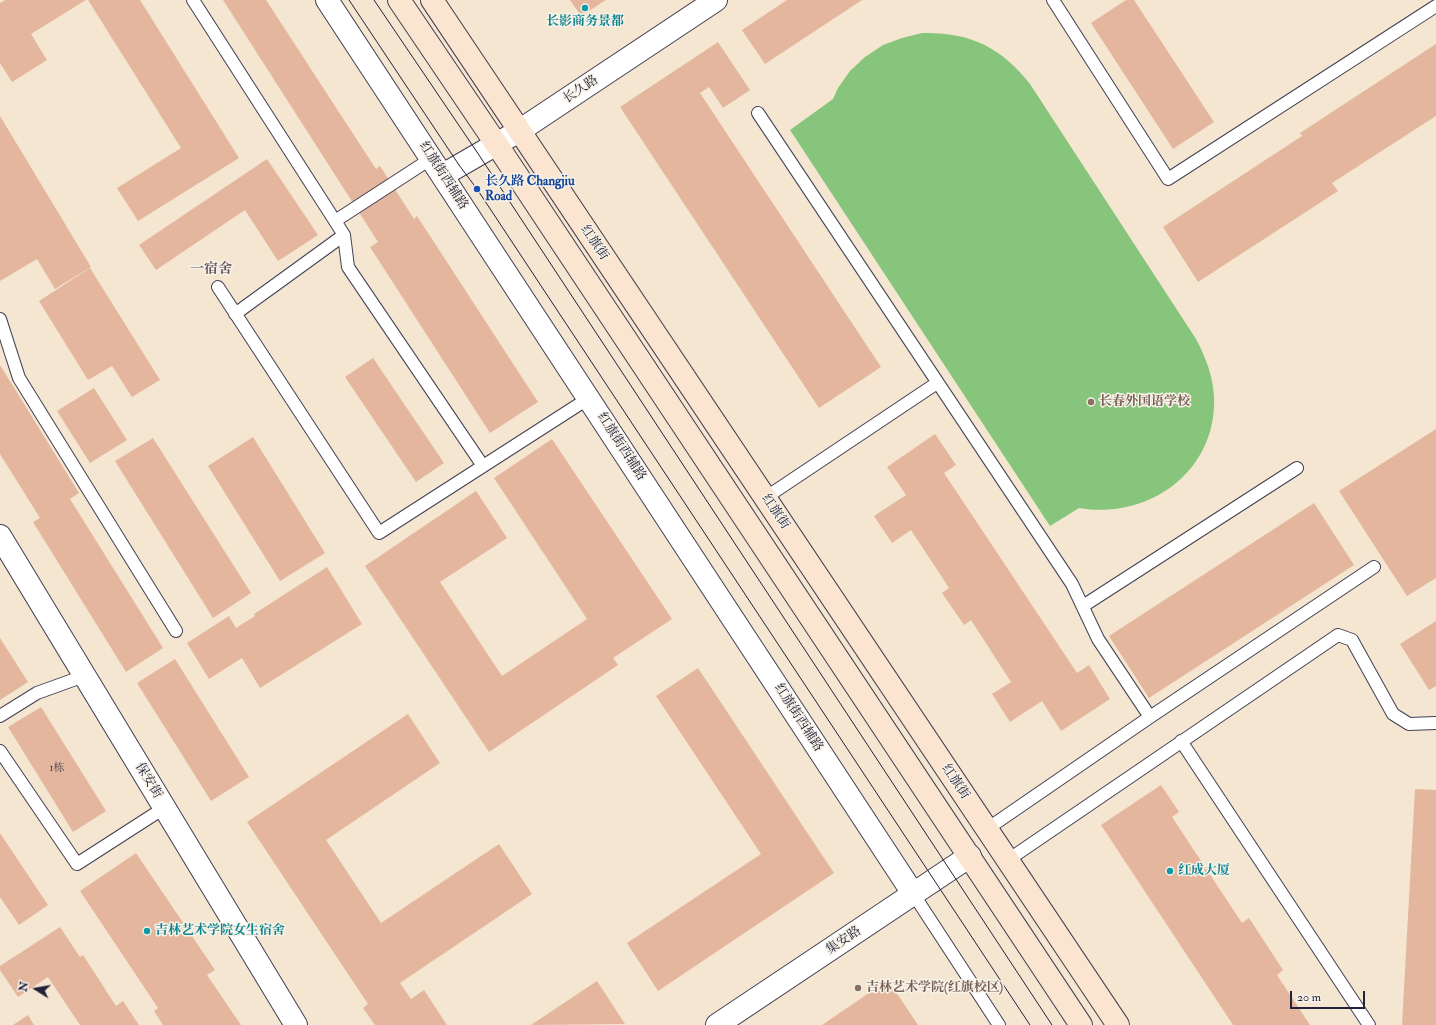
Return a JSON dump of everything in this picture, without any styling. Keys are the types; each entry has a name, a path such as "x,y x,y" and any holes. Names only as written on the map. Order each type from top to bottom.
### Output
{"main road":[{"name":"红旗街","path":"399,0 497,145 1081,1025"},
{"name":"红旗街","path":"432,0 1118,1025"}],"street":[{"name":"红旗街西辅路","path":"327,0 438,167 914,895"},
{"name":"长久路","path":"438,167 497,145 716,0"},
{"name":"保安街","path":"0,536 296,1025"},
{"name":"集安路","path":"717,1025 914,895 970,856"}],"lane":[{"path":"193,0 344,235 348,267 483,466"},
{"path":"1053,0 1168,179 1436,6"},
{"path":"758,113 1072,584 1098,639 1150,717"},
{"path":"335,221 438,167"},
{"path":"235,314 344,235"},
{"path":"218,287 379,533 589,398"},
{"path":"0,319 19,378 176,631"},
{"path":"765,498 937,383"},
{"path":"1083,606 1297,468"},
{"path":"987,829 1150,717 1374,567"},
{"path":"1008,860 1338,635 1352,640 1393,714 1409,724 1436,723"},
{"path":"0,716 37,693 84,676"},
{"path":"1181,741 1368,1025"},
{"path":"0,751 77,864 164,808"},
{"path":"914,895 999,1025"}],"green space":[{"path":"922,33 955,35 983,44 1008,60 1019,71 1030,84 1200,346 1206,360 1212,382 1214,397 1212,424 1204,448 1191,468 1174,485 1153,498 1130,506 1105,510 1079,508 1050,526 790,130 833,99 838,88 850,71 865,57 883,45"}],"building":[{"path":"5,0 86,0 31,34 47,60 12,82 0,63 0,3"},
{"path":"88,0 140,0 239,158 138,221 117,188 181,148"},
{"path":"223,0 266,0 376,169 380,166 414,219 417,216 538,402 490,433 370,247 378,242"},
{"name":"长影商务景都","path":"570,0 606,0 581,16"},
{"path":"787,0 862,0 765,64 742,30"},
{"path":"1126,0 1134,0 1214,122 1173,149 1091,23"},
{"path":"718,42 750,90 723,108 709,87 700,93 881,367 819,408 620,107"},
{"path":"1436,44 1436,116 1332,183 1338,191 1198,282 1163,227 1302,136 1300,133"},
{"path":"0,116 91,267 55,289 37,259 0,281"},
{"path":"267,159 318,235 278,261 245,210 156,270 139,245"},
{"path":"90,268 160,380 132,397 112,366 88,380 39,301"},
{"path":"373,358 444,463 416,482 345,377"},
{"path":"0,365 79,493 70,499 163,648 126,672 33,522 40,518 0,454"},
{"path":"94,388 127,440 90,463 57,411"},
{"path":"1436,429 1436,578 1407,596 1339,491"},
{"path":"935,434 956,465 944,473 1077,673 1089,665 1110,699 1061,731 1042,701 1010,722 992,694 1011,682 971,620 964,625 942,593 949,588 911,530 892,543 874,516 906,495 887,467"},
{"path":"253,437 325,553 280,581 208,466"},
{"path":"153,438 251,593 213,618 115,461"},
{"path":"552,439 672,619 613,658 618,665 489,752 365,566 476,491 507,538 440,582 502,676 587,619 494,478"},
{"path":"1314,503 1354,565 1149,698 1109,636"},
{"path":"327,567 362,624 260,688 242,658 209,679 187,643 229,616 236,628 255,616 254,614"},
{"path":"1436,621 1436,686 1429,690 1400,644"},
{"path":"0,638 28,682 0,700"},
{"path":"175,659 249,777 211,801 137,683"},
{"path":"698,668 834,873 658,991 627,943 761,854 656,696"},
{"path":"41,707 106,811 73,832 8,727"},
{"path":"408,714 440,763 326,840 381,923 499,844 532,894 400,983 411,999 424,990 447,1025 375,1025 363,1008 368,1004 247,822"},
{"name":"红成大厦","path":"1161,785 1179,812 1172,817 1242,923 1249,918 1283,970 1277,975 1310,1025 1233,1025 1101,825"},
{"path":"1415,789 1436,790 1436,1025 1402,1025"},
{"path":"0,833 48,905 19,925 0,897"},
{"name":"吉林艺术学院女生宿舍","path":"136,853 215,970 207,975 241,1025 163,1025 154,1011 158,1008 80,891"},
{"path":"60,927 80,957 83,955 116,1006 123,1001 139,1025 80,1025 48,977 18,997 0,970 0,966"},
{"path":"888,980 918,1025 822,1025"},
{"path":"597,981 625,1024 531,1025"},
{"path":"28,1015 34,1025 13,1025"}],"tram line":[{"path":"349,0 459,165 477,189 1030,1025"},
{"path":"374,0 479,155 1052,1025"}],"place":[{"name":"长影商务景都","path":"585,8"},
{"name":"长久路 Changjiu Road","path":"477,189"},
{"name":"长春外国语学校","path":"1091,402"},
{"name":"红成大厦","path":"1170,871"},
{"name":"吉林艺术学院女生宿舍","path":"147,931"},
{"name":"吉林艺术学院(红旗校区)","path":"858,988"}],"district":[{"name":"一宿舍","path":"211,270"}]}
